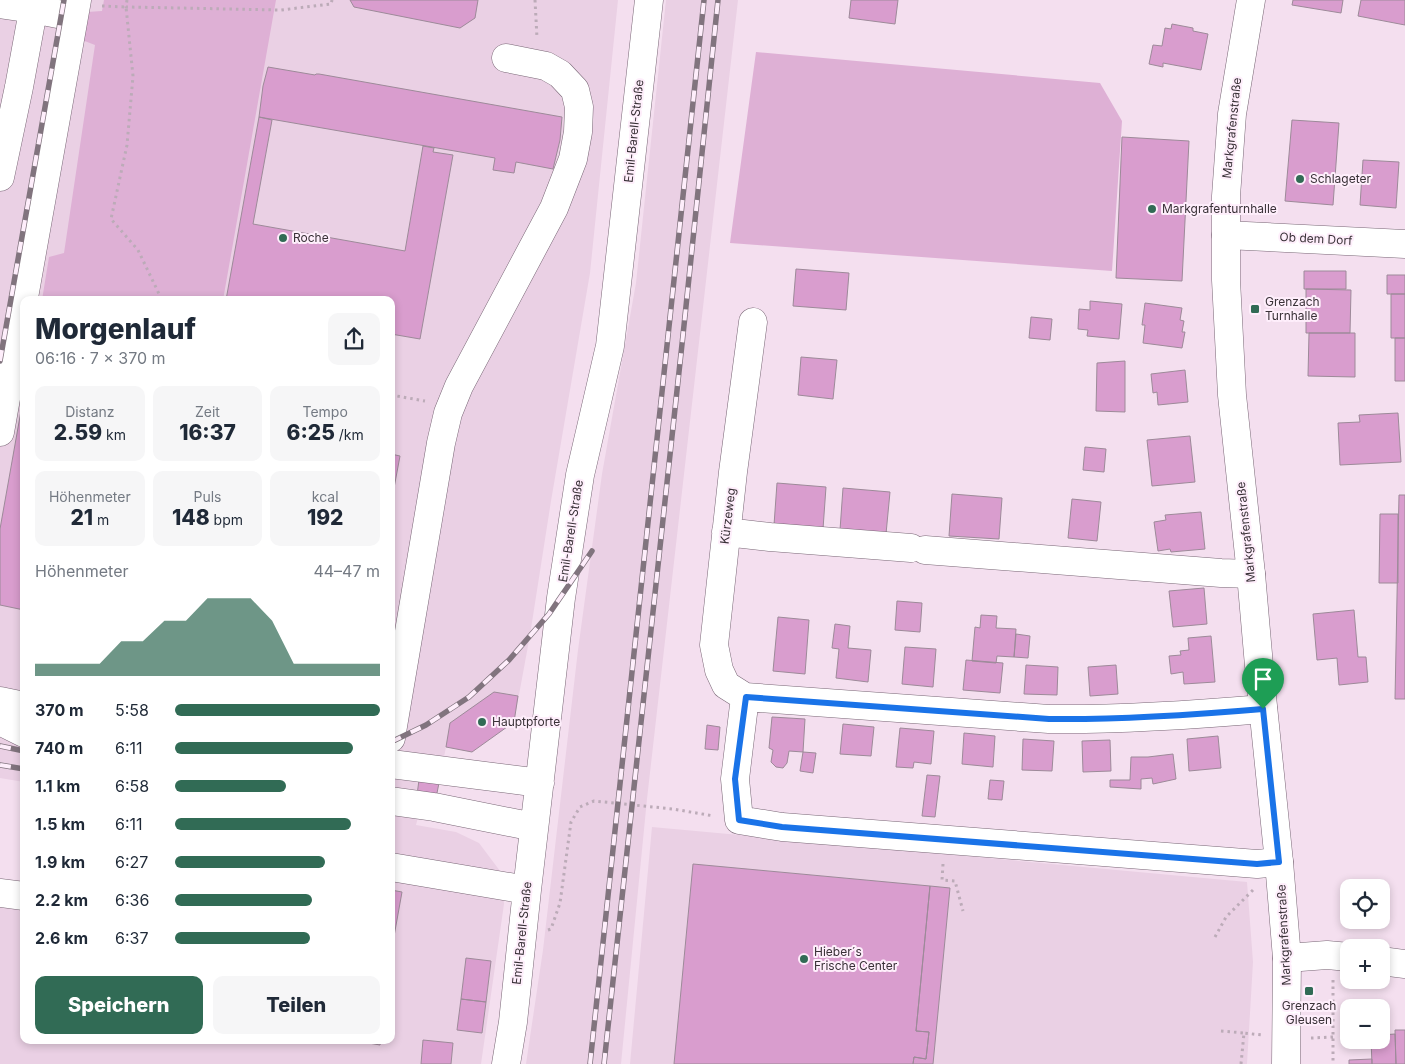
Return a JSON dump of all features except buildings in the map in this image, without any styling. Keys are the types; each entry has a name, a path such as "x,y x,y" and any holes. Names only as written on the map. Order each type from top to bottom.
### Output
{"street":[{"name":"Emil-Barell-Straße","path":"506,1064 513,1022 561,598 580,475 610,346 649,0"},
{"name":"Markgrafenstraße","path":"1251,0 1232,114 1226,196 1226,280 1232,395 1251,574 1287,958 1286,1064"},
{"path":"0,4 75,7 9,335 0,432"},
{"path":"0,176 34,4"},
{"path":"395,714 441,443 448,412 459,386 554,208 573,159 578,132 579,107 575,90 560,74 546,66 506,58"},
{"name":"Ob dem Dorf","path":"1226,235 1405,244"},
{"name":"Kürzeweg","path":"753,322 726,532 714,645 719,670 726,685 746,697 1049,719 1129,719 1263,709"},
{"path":"726,532 918,549 1251,574"},
{"path":"746,697 735,779 739,820 782,827 945,841 1257,864 1279,862"},
{"path":"0,701 20,705"},
{"path":"0,721 20,731"},
{"path":"395,765 540,783"},
{"path":"395,802 434,807 534,827"},
{"path":"395,869 527,890"},
{"path":"0,893 20,896"},
{"path":"1287,958 1338,956"},
{"path":"1390,962 1405,964"}],"path":[{"path":"127,0 126,7 133,76 126,145 111,219 138,250 161,296"},
{"path":"75,7 281,10 331,4 332,0"},
{"path":"534,63 538,44 535,0"},
{"path":"395,396 451,405"},
{"path":"522,934 551,929 560,903 571,822 580,807 594,801 673,809 739,820"},
{"path":"945,841 942,880 955,881 963,911"},
{"path":"1215,937 1226,917 1257,885"},
{"path":"1333,1064 1333,977 1338,956"},
{"path":"1221,1031 1259,1034"},
{"path":"1240,1064 1244,1033"}],"shaded area":[{"path":"0,0 618,0 590,273 514,722 472,752 446,747 434,807 418,817 416,825 456,832 479,843 500,871 504,904 481,1064 0,1064 0,881 20,882 20,1044 395,1044 395,296 20,296 20,781 0,778"},
{"path":"104,0 276,0 224,296 43,296 49,257 64,253 95,45 82,40 87,12 102,11"},
{"path":"666,0 738,0 647,799 621,1064 526,1064 543,950 578,650 602,474 636,283"},
{"path":"756,52 1100,83 1122,121 1112,271 730,243"},
{"path":"652,827 1247,882 1253,962 1247,1064 630,1064"}],"railway":[{"path":"0,361 64,0"},
{"path":"590,1064 704,0"},
{"path":"604,1064 718,0"},
{"path":"395,740 426,725 469,697 509,660 549,614 592,551"},
{"path":"0,746 20,750"},
{"path":"0,765 20,768"}],"place":[{"name":"Schlageter","path":"1300,179"},
{"name":"Markgrafenturnhalle","path":"1152,209"},
{"name":"Roche","path":"283,238"},
{"name":"Grenzach Turnhalle","path":"1255,309"},
{"name":"Hauptpforte","path":"482,722"},
{"name":"Hieber´s Frische Center","path":"804,959"},
{"name":"Grenzach Gleusen","path":"1309,991"}],"route":[{"path":"746,697 1049,719 1129,719 1263,709 1279,862 1257,864 945,841 782,827 739,820 735,779 746,697"}]}
